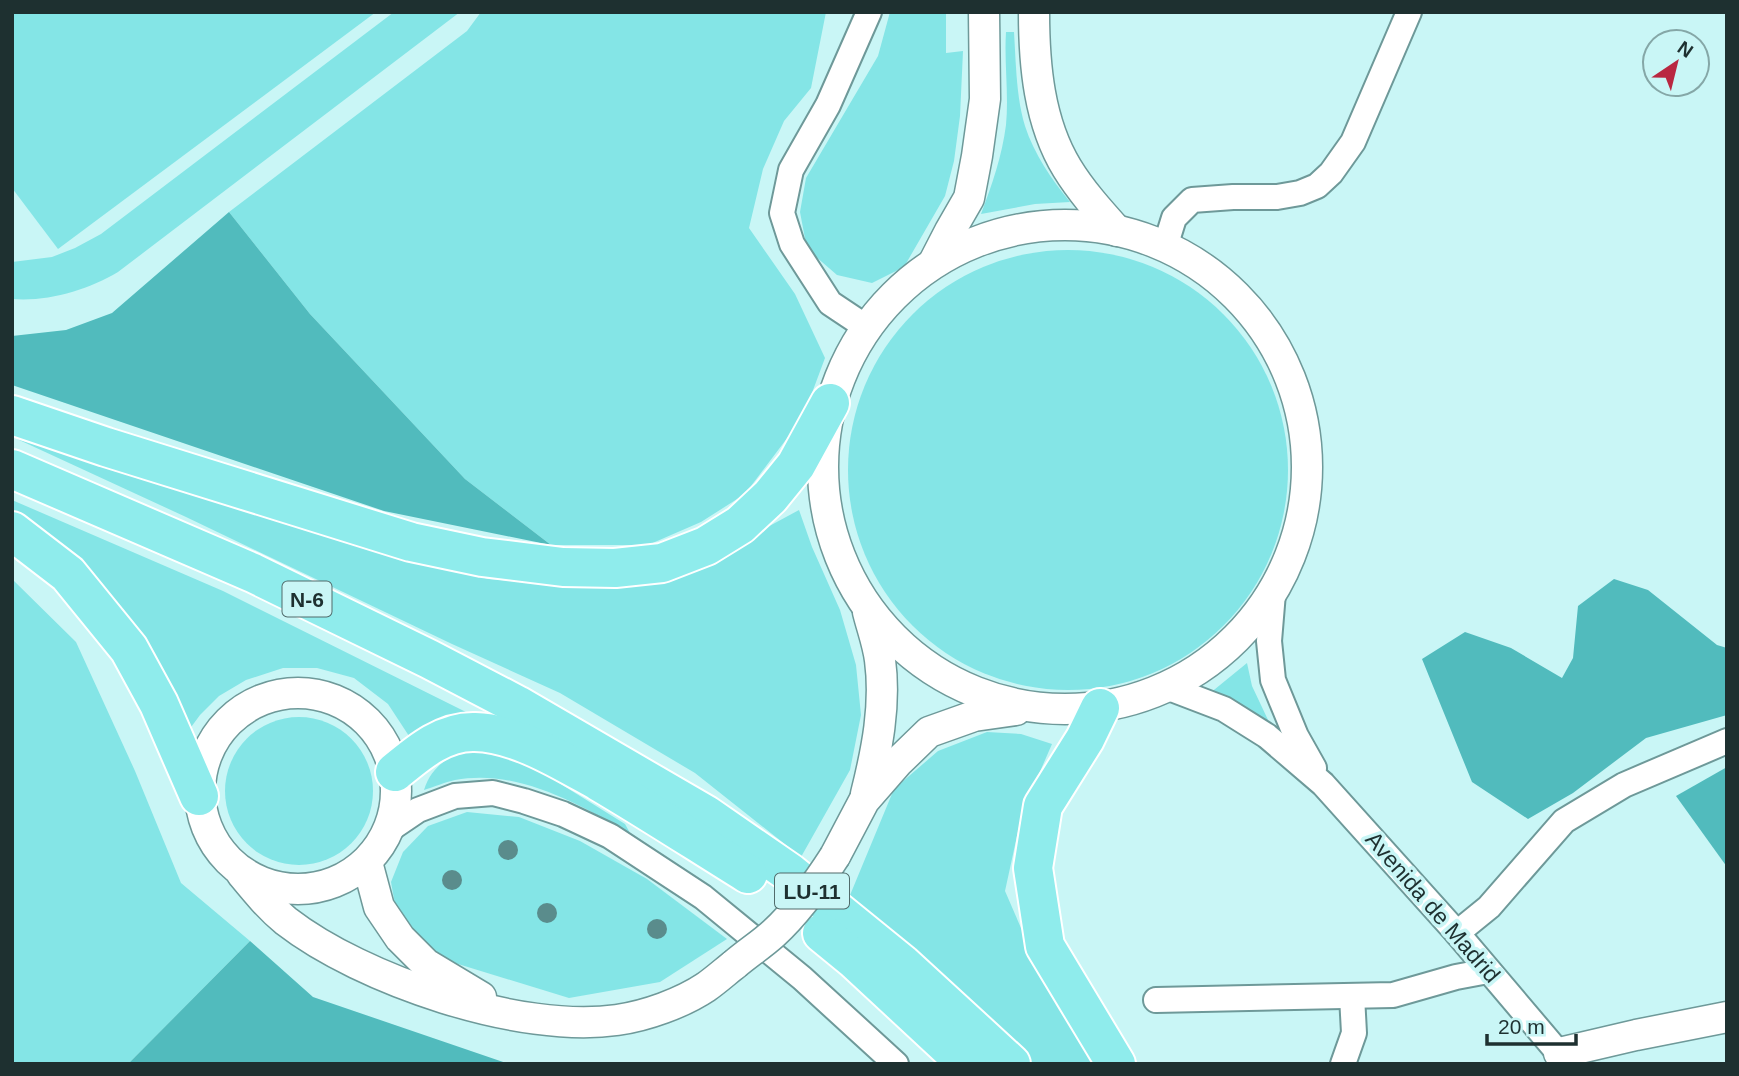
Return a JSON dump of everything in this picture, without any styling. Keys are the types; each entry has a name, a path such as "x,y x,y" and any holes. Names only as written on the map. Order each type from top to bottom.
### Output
{"highway":[{"path":"12,415 411,542 482,557 536,564 615,568 662,563 705,546 740,525 770,497 796,465 830,403"},
{"name":"N-6","path":"12,469 319,604 440,664 591,748"},
{"path":"12,531 68,574 129,649 159,704 199,796"},
{"path":"1100,708 1043,806 1032,868 1045,946 1116,1064"},
{"path":"396,772 439,740 456,734 475,732 511,738 561,761 635,803 756,879"},
{"name":"LU-11","path":"591,748 855,960 967,1064"},
{"name":"LU-11","path":"591,748 706,815 790,873 902,964 1011,1064"}],"street":[{"path":"866,327 830,303 792,244 782,213 791,170 828,105 869,12"},
{"path":"934,262 969,198 985,99 984,12"},
{"path":"1034,12 1038,83 1048,127 1066,167 1088,198 1117,231"},
{"path":"1165,247 1174,218 1192,200 1277,197 1300,193 1317,186 1331,173 1353,142 1409,12"},
{"path":"237,869 262,883 289,889 317,888 344,879 367,862 380,847 390,828 396,800 396,772 386,744 368,720 344,703 316,693 286,693 258,700 226,724 214,739 202,766 199,796 205,823 218,848 265,902 287,921 347,958 402,982 463,1005 508,1013 572,1022 617,1020 660,1010 705,988 774,932 800,905 835,856 864,801 929,732 975,716 1029,708 1100,708 1169,688 1228,649 1273,593 1297,539 1305,506 1308,471 1306,436 1299,402 1279,354 1249,310 1210,274 1165,247 1142,237 1117,231 1054,225 992,236 934,262 901,288 866,327 844,363 830,403 821,475 835,547 868,611 880,659 882,707 877,748 864,801"},
{"name":"Avenida de Madrid","path":"1273,593 1269,641 1273,680 1296,736 1323,784"},
{"path":"868,611 913,657 946,677 968,690 1029,708"},
{"name":"Avenida de Madrid","path":"1169,688 1224,709 1267,736 1323,784 1457,933 1563,1058"},
{"path":"1457,933 1489,907 1564,821 1624,785 1727,741"},
{"path":"390,828 418,810 455,796 494,793 563,814 610,836 703,897 802,978 896,1064"},
{"path":"367,862 379,907 400,938 426,964 508,1013"},
{"path":"1156,1000 1393,995 1488,971"},
{"path":"1343,1064 1354,1033 1352,996"},
{"path":"1563,1058 1636,1035 1727,1017"}],"shaded area":[{"path":"12,12 376,12 58,249 12,188"},
{"path":"394,12 460,12 118,272 94,284 53,297 12,299 12,262 52,257 101,234"},
{"path":"481,12 826,12 811,88 784,121 763,169 749,228 795,294 825,358 803,417 745,494 701,522 648,545 551,545 465,479 310,314 229,212 467,31"},
{"path":"890,12 946,12 946,53 963,51 960,116 954,161 945,196 904,267 872,283 837,275 807,249 800,212 806,178 878,56"},
{"path":"1006,32 1014,32 1018,91 1025,126 1044,166 1070,202 1035,204 981,214 996,170 1006,125"},
{"path":"229,212 310,314 465,479 551,545 384,511 12,385 12,336 66,330 112,313"},
{"path":"1068,250 1111,255 1152,267 1190,287 1223,315 1251,348 1271,386 1283,427 1288,470 1283,513 1271,554 1251,592 1223,625 1190,653 1152,673 1111,685 1068,690 1025,685 984,673 946,653 913,625 885,592 865,554 853,513 848,470 853,427 865,386 885,348 913,315 946,287 984,267 1025,255"},
{"path":"17,439 284,521 488,579 593,587 675,577 799,510 840,610 856,665 861,715 850,770 801,857 695,773 560,693"},
{"path":"12,500 223,591 478,718 409,736 388,704 354,678 317,668 283,668 246,680 219,696 186,734 12,515"},
{"path":"12,579 76,642 135,771 181,883 250,941 128,1064 12,1064"},
{"path":"1614,579 1648,590 1717,645 1727,648 1727,715 1646,738 1573,793 1528,819 1472,782 1422,659 1465,632 1511,648 1562,678 1573,658 1578,606"},
{"path":"1247,663 1252,686 1269,722 1269,729 1209,694"},
{"path":"299,717 327,723 351,739 367,763 373,791 367,819 351,843 327,859 299,865 271,859 247,843 231,819 225,791 231,763 247,739 271,723"},
{"path":"987,732 1021,734 1052,744 1022,813 1005,891 1034,958 1094,1064 1029,1064 848,900 894,789 938,751"},
{"path":"468,748 499,751 535,768 625,824 630,833 568,800 501,779 455,780 424,790 431,775 441,764"},
{"path":"1727,767 1727,867 1676,796"},
{"path":"467,812 519,817 580,841 647,879 727,939 660,982 569,998 445,960 418,943 397,916 391,882 403,852 428,826"},
{"path":"250,941 313,997 509,1064 128,1064"}]}
